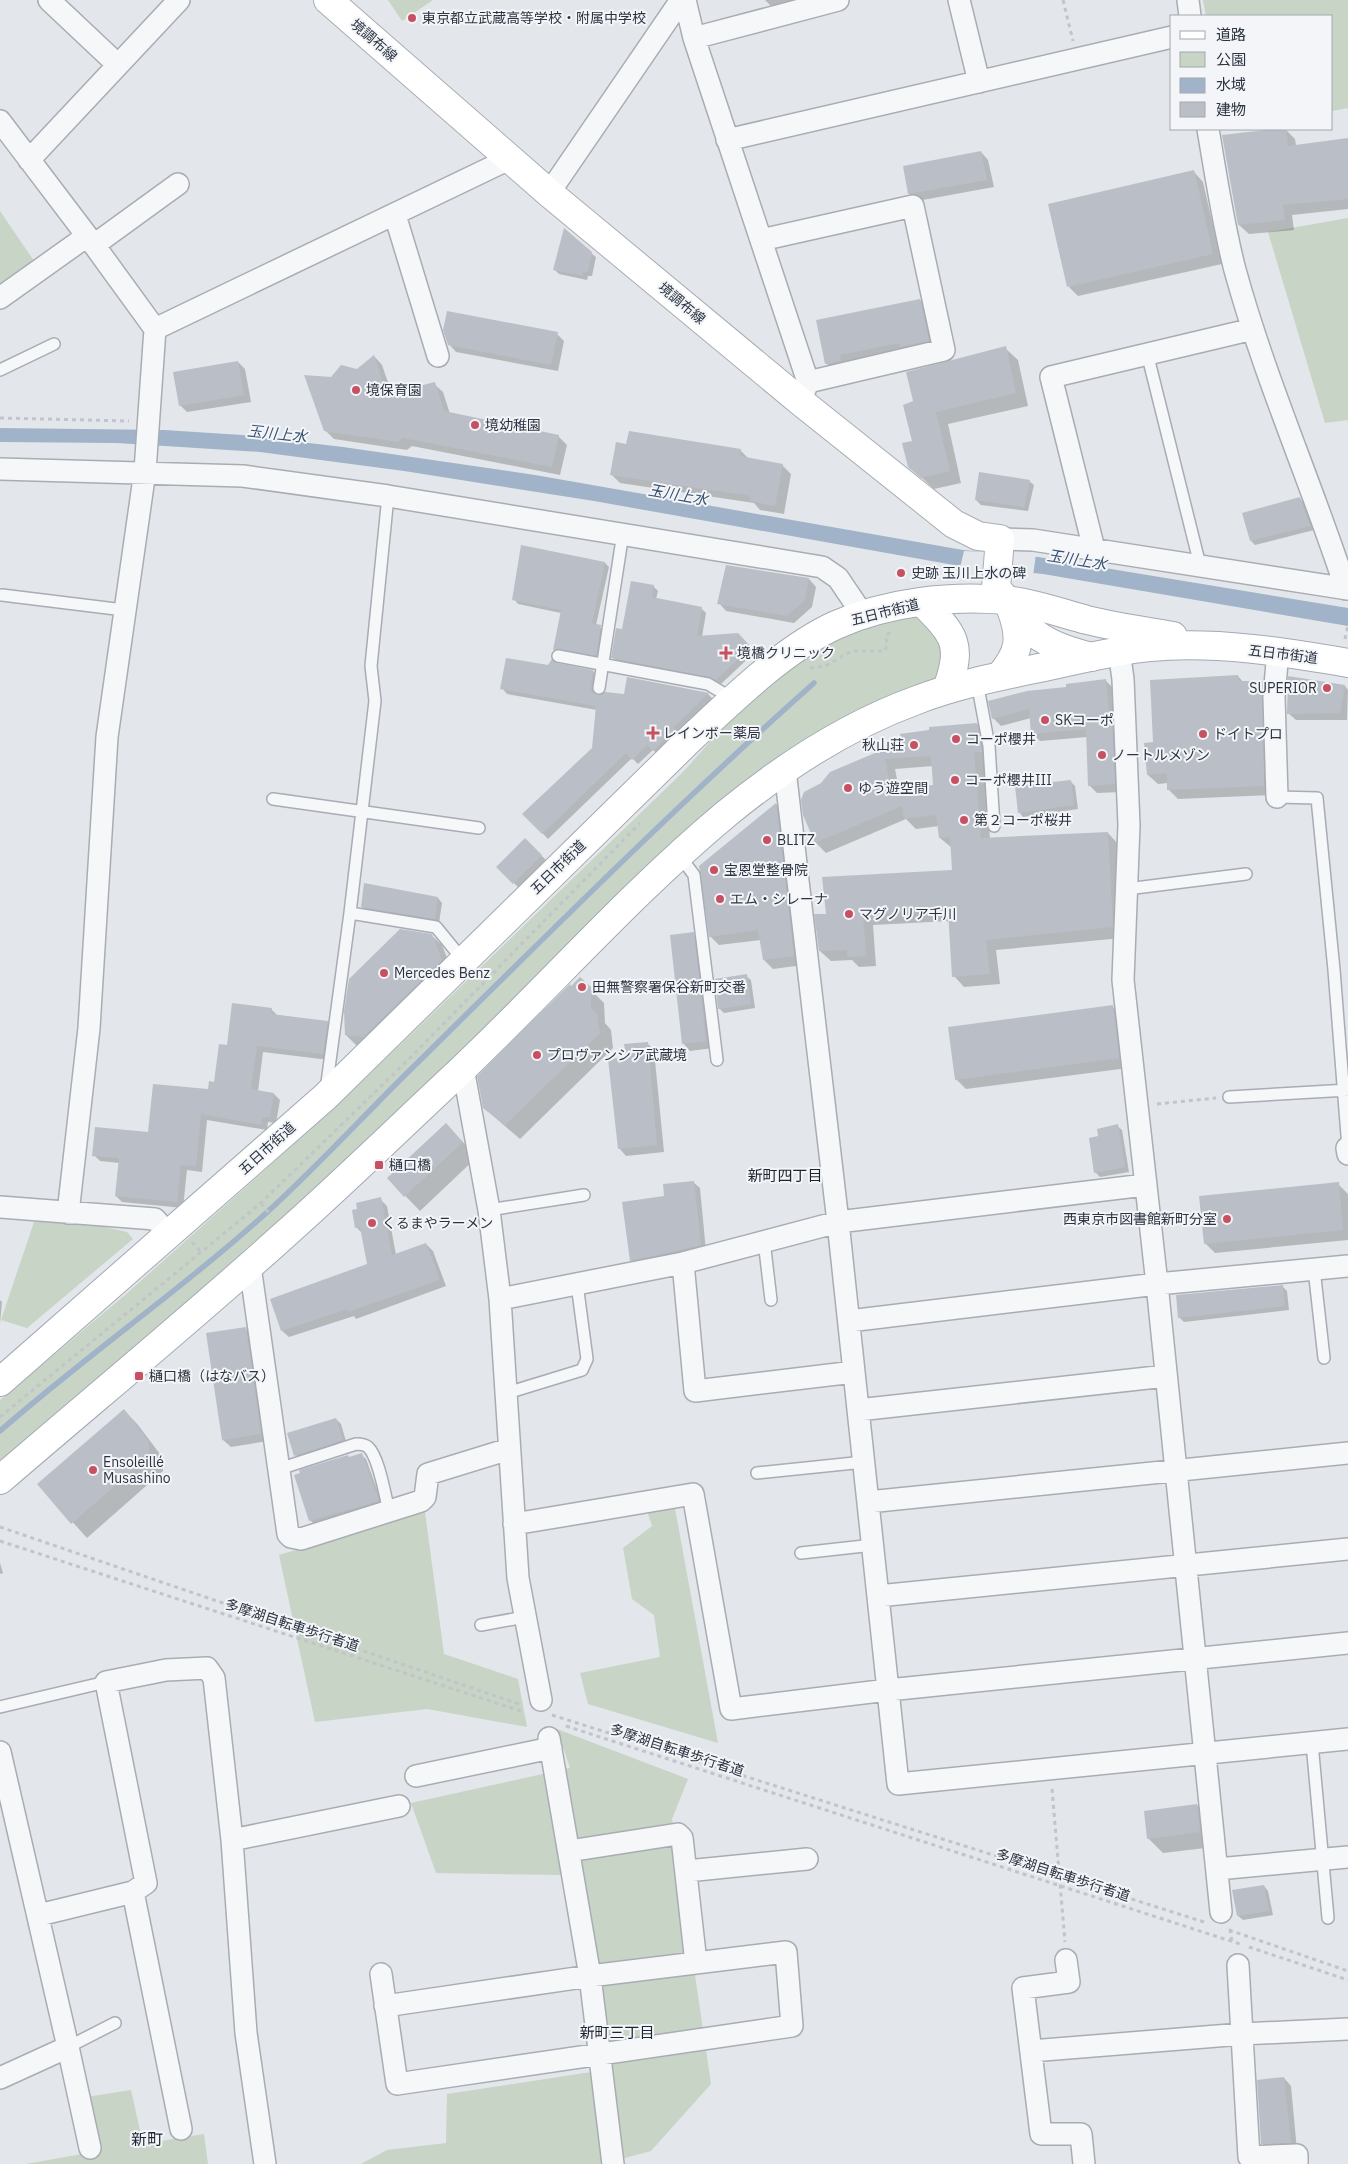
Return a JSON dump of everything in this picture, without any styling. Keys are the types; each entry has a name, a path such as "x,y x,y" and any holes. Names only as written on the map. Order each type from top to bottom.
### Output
{"main road":[{"name":"境調布線","path":"328,0 549,193 804,392 954,524 1000,544"},
{"path":"989,679 1013,660 1018,640 1017,625 1002,594 1000,544"},
{"path":"1002,594 1029,628 1039,637 1063,649 1091,657"},
{"name":"五日市街道","path":"0,1382 170,1236 325,1097 463,960 733,699 791,652 834,626 863,615 922,602 1002,594 1089,620 1196,640 1218,647"},
{"path":"922,602 953,638 956,652 954,669 947,690"},
{"name":"五日市街道","path":"0,1480 250,1266 463,1068 576,954 679,855 728,812 785,770 824,745 913,701 947,690 1119,651 1153,646 1218,647 1278,651 1348,663"}],"street":[{"path":"49,0 118,65"},
{"path":"29,160 179,0"},
{"path":"694,38 838,0"},
{"path":"959,0 979,82"},
{"path":"1188,0 1190,15"},
{"path":"680,3 694,38 761,240 804,392 944,350 913,206 761,240"},
{"path":"549,193 680,3"},
{"path":"727,140 1170,37"},
{"path":"0,121 91,240 155,330 145,463 107,737 89,1028 68,1213"},
{"path":"1000,544 1033,540 1347,589 1321,512 1270,382 1253,329 1235,268 1208,130"},
{"path":"155,330 509,159"},
{"path":"0,298 178,184"},
{"path":"395,215 438,356"},
{"path":"1094,550 1051,377 1253,329"},
{"path":"0,468 145,463 388,496 623,533 822,567 838,578 863,615"},
{"path":"1119,651 1123,679 1129,825 1123,980 1157,1284 1217,1869 1213,1917"},
{"path":"1277,797 1274,697 1278,651"},
{"path":"785,770 838,1222 898,1784 1348,1739"},
{"path":"463,1068 489,1210 500,1299 518,1578 525,1617 534,1708"},
{"path":"1348,1148 1348,1154"},
{"path":"500,1299 683,1263 838,1222 1145,1184"},
{"path":"0,1207 155,1219 170,1236"},
{"path":"683,1263 695,1391 854,1372"},
{"path":"250,1266 288,1534 295,1539 425,1497 428,1474 509,1449"},
{"path":"849,1321 1157,1284 1348,1266"},
{"path":"858,1410 1166,1376"},
{"path":"868,1502 1348,1453"},
{"path":"514,1524 693,1494 731,1709 888,1690 1348,1643"},
{"path":"878,1596 1348,1549"},
{"path":"39,1915 134,1892 146,1883 106,1682 166,1670 207,1668 214,1678 232,1840 246,2033 265,2164"},
{"path":"416,1776 554,1737 569,1851 590,1976 613,2164"},
{"path":"0,1752 39,1915 90,2148"},
{"path":"232,1840 399,1806"},
{"path":"569,1851 678,1834 682,1838 687,1871 696,1963"},
{"path":"1217,1869 1348,1857"},
{"path":"687,1871 806,1859"},
{"path":"134,1892 181,2129"},
{"path":"381,1974 385,2006 397,2084 792,2026 786,1952 590,1976 385,2006"},
{"path":"1066,1960 1069,1982 1023,1988 1041,2134 1081,2134 1084,2164"},
{"path":"1238,1965 1249,2157 1297,2155 1297,2164"},
{"path":"1031,2050 1242,2034 1348,2029"},
{"path":"0,2078 68,2047"}],"lane":[{"path":"0,370 54,344"},
{"path":"1148,353 1200,565"},
{"path":"325,1097 363,812 375,701 371,666 388,496"},
{"path":"599,688 623,533"},
{"path":"2,595 124,610"},
{"path":"558,656 708,684 733,699"},
{"path":"989,679 989,746 994,826"},
{"path":"1277,797 1317,798 1346,1090 1348,1148"},
{"path":"274,799 479,828"},
{"path":"679,855 694,875 717,1060"},
{"path":"1127,889 1246,874"},
{"path":"350,913 436,927 463,960"},
{"path":"1229,1097 1346,1090"},
{"path":"489,1210 584,1195"},
{"path":"764,1241 772,1300"},
{"path":"1314,1269 1324,1358"},
{"path":"507,1393 582,1370 586,1365 587,1359 577,1284"},
{"path":"279,1469 356,1444 363,1444 368,1447 375,1460 389,1510"},
{"path":"757,1473 864,1462"},
{"path":"801,1553 873,1545"},
{"path":"481,1625 525,1617"},
{"path":"0,1707 106,1682"},
{"path":"1312,1743 1328,1918"},
{"path":"68,2047 115,2023"}],"path":[{"path":"1063,0 1077,60"},
{"path":"0,418 148,424"},
{"path":"1345,636 1348,625"},
{"path":"804,668 825,666 852,651 884,651 887,645 886,636 891,630"},
{"path":"0,1417 261,1203 410,1059 643,820"},
{"path":"1138,1106 1229,1097"},
{"path":"261,1203 270,1215"},
{"path":"0,1527 534,1708 1059,1876 1213,1917"},
{"name":"多摩湖自転車歩行者道","path":"0,1541 534,1708"},
{"name":"多摩湖自転車歩行者道","path":"554,1737 1060,1886 1348,1980"},
{"path":"1050,1769 1066,1960"},
{"path":"1231,1941 1230,1931 1348,1971"}],"green space":[{"path":"388,0 433,0 402,21"},
{"path":"1203,0 1348,0 1348,108 1333,111 1333,15 1206,15"},
{"path":"0,211 36,264 0,290"},
{"path":"1348,218 1348,420 1325,423 1268,232"},
{"path":"910,607 941,643 940,679 829,729 525,989 442,1070 287,1213 133,1350 0,1462 0,1400 125,1295 340,1103 683,772 724,726 769,682 834,637"},
{"path":"69,1219 127,1232 133,1239 27,1328 1,1320 34,1222"},
{"path":"674,1503 718,1743 588,1704 580,1673 660,1657 654,1615 632,1599 623,1548 652,1526 645,1504"},
{"path":"425,1512 444,1654 518,1679 527,1727 427,1709 315,1722 279,1555"},
{"path":"557,1729 688,1779 672,1819 711,2084 651,2151 602,2164 361,2164 387,2150 446,2143 447,2094 611,2069 562,1875 436,1873 411,1803 570,1768"},
{"path":"131,2090 143,2144 204,2134 208,2164 26,2164 99,2151 86,2097"}],"water":[{"path":"0,428 164,430 242,435 343,447 535,475 963,550 1038,557 1348,608 1348,626 1043,574 954,565 594,501 404,471 260,452 117,443 0,442"}],"pier":[{"path":"964,551 1036,554 1033,576 960,568"}],"building":[{"path":"1266,130 1286,130 1288,146 1348,138 1348,199 1283,205 1285,220 1238,225 1222,135"},
{"path":"981,151 987,180 908,194 903,166"},
{"path":"1194,170 1213,254 1067,287 1048,204"},
{"path":"564,228 592,252 588,272 583,272 583,276 553,270"},
{"path":"920,299 929,341 900,347 899,343 840,355 841,361 825,364 816,320"},
{"path":"447,311 558,332 551,365 448,345 443,330"},
{"path":"1006,346 1016,393 936,412 950,471 921,478 908,467 902,443 912,441 903,405 913,401 906,372"},
{"path":"374,355 387,394 435,382 444,411 559,435 552,467 403,438 398,442 324,431 304,375 331,377 341,365 357,369"},
{"path":"238,361 244,395 179,406 173,372"},
{"path":"629,431 741,449 740,456 783,464 775,506 750,501 751,496 610,475 616,442 626,444"},
{"path":"979,472 1030,480 1024,507 975,500"},
{"path":"1300,497 1310,526 1250,541 1242,513"},
{"path":"521,545 605,562 592,623 601,625 596,656 559,649 553,650 561,610 512,600"},
{"path":"726,565 809,578 805,600 787,616 717,604"},
{"path":"631,581 654,585 652,597 702,607 697,636 738,633 751,647 716,680 709,677 611,658 616,628 622,629"},
{"path":"506,658 548,665 552,659 557,663 593,670 590,690 597,695 605,692 624,694 627,677 709,693 673,728 675,728 653,751 647,745 632,760 626,753 542,834 522,814 592,748 596,706 500,689"},
{"path":"1238,675 1239,681 1263,681 1264,786 1167,790 1167,773 1147,775 1144,743 1153,742 1150,680"},
{"path":"1288,676 1345,685 1340,713 1287,714"},
{"path":"1106,679 1110,724 1112,724 1115,784 1088,786 1086,729 1031,734 1029,709 992,719 988,701 1027,691 1066,687 1066,684"},
{"path":"977,723 982,752 974,752 981,838 1108,832 1113,927 986,940 990,974 952,977 948,911 863,915 866,956 847,957 847,950 819,951 814,914 826,914 822,877 952,870 950,837 939,838 936,815 904,819 902,806 815,843 803,815 801,800 804,792 821,783 830,772 901,742 900,734 929,730 929,727","holes":["931,756 933,785 891,788 885,759"]},
{"path":"1071,780 1074,805 1018,813 1015,786"},
{"path":"776,803 794,956 763,960 758,930 709,937 699,866"},
{"path":"525,838 542,855 513,884 496,867"},
{"path":"364,883 438,897 435,919 361,907"},
{"path":"400,929 432,934 442,960 363,1037 345,1035 344,1011 349,979"},
{"path":"694,932 706,1041 682,1044 670,935"},
{"path":"747,974 751,1004 718,1009 715,979"},
{"name":"プロヴァンシア武蔵境","path":"580,977 591,987 591,1008 597,1014 600,1033 505,1125 483,1108 477,1076 570,984 571,986"},
{"path":"232,1003 272,1008 271,1014 328,1021 323,1054 257,1046 251,1089 274,1093 270,1117 262,1117 261,1125 201,1114 196,1166 181,1165 177,1202 115,1196 119,1158 92,1156 95,1127 148,1132 153,1084 208,1089 209,1081 214,1082 219,1044 227,1045"},
{"path":"1113,1005 1119,1058 955,1080 948,1027"},
{"path":"648,1042 657,1145 618,1149 608,1059 626,1057 624,1044"},
{"path":"446,1123 463,1142 404,1197 387,1178"},
{"path":"1118,1124 1125,1167 1094,1173 1089,1138 1098,1136 1097,1129"},
{"path":"694,1181 701,1245 630,1261 622,1202 664,1196 663,1184"},
{"path":"1339,1182 1343,1230 1204,1244 1199,1196"},
{"path":"381,1197 392,1255 426,1243 440,1280 348,1312 347,1309 281,1331 270,1299 367,1264 360,1227 355,1228 352,1210 357,1209 356,1203"},
{"path":"1283,1285 1285,1306 1178,1318 1176,1295"},
{"path":"246,1327 261,1434 222,1440 206,1333"},
{"name":"Ensoleillé Musashino","path":"124,1409 149,1442 149,1456 71,1524 37,1484"},
{"path":"336,1418 343,1440 294,1456 287,1433"},
{"path":"362,1453 379,1501 309,1521 294,1475 300,1473 299,1470 348,1455 349,1457"},
{"path":"1197,1804 1200,1832 1147,1839 1144,1811"},
{"path":"1264,1885 1269,1911 1237,1916 1232,1890"},
{"path":"1284,2077 1291,2143 1261,2144 1257,2080"}],"waterway":[{"path":"0,1431 68,1374 208,1263 275,1205 605,878 814,683"}],"place":[{"name":"東京都立武蔵高等学校・附属中学校","path":"412,18"},
{"name":"境保育園","path":"356,390"},
{"name":"境幼稚園","path":"475,425"},
{"name":"史跡 玉川上水の碑","path":"901,573"},
{"name":"境橋クリニック","path":"726,653"},
{"name":"SUPERIOR","path":"1327,688"},
{"name":"SKコーポ","path":"1045,720"},
{"name":"レインボー薬局","path":"653,733"},
{"name":"ドイトプロ","path":"1203,734"},
{"name":"コーポ櫻井","path":"956,739"},
{"name":"秋山荘","path":"914,745"},
{"name":"ノートルメゾン","path":"1102,755"},
{"name":"コーポ櫻井III","path":"955,780"},
{"name":"ゆう遊空間","path":"848,788"},
{"name":"第２コーポ桜井","path":"964,820"},
{"name":"BLITZ","path":"767,840"},
{"name":"宝恩堂整骨院","path":"714,870"},
{"name":"エム・シレーナ","path":"720,899"},
{"name":"マグノリア千川","path":"849,914"},
{"name":"Mercedes Benz","path":"384,973"},
{"name":"田無警察署保谷新町交番","path":"582,987"},
{"name":"プロヴァンシア武蔵境","path":"537,1055"},
{"name":"樋口橋","path":"379,1165"},
{"name":"西東京市図書館新町分室","path":"1227,1219"},
{"name":"くるまやラーメン","path":"372,1223"},
{"name":"樋口橋（はなバス）","path":"139,1376"},
{"name":"Ensoleillé Musashino","path":"93,1470"}],"district":[{"name":"新町四丁目","path":"785,1176"},
{"name":"新町三丁目","path":"617,2033"},
{"name":"新町","path":"147,2139"}],"water label":[{"name":"玉川上水","path":"277,434"},
{"name":"玉川上水","path":"678,495"},
{"name":"玉川上水","path":"1077,560"}]}
